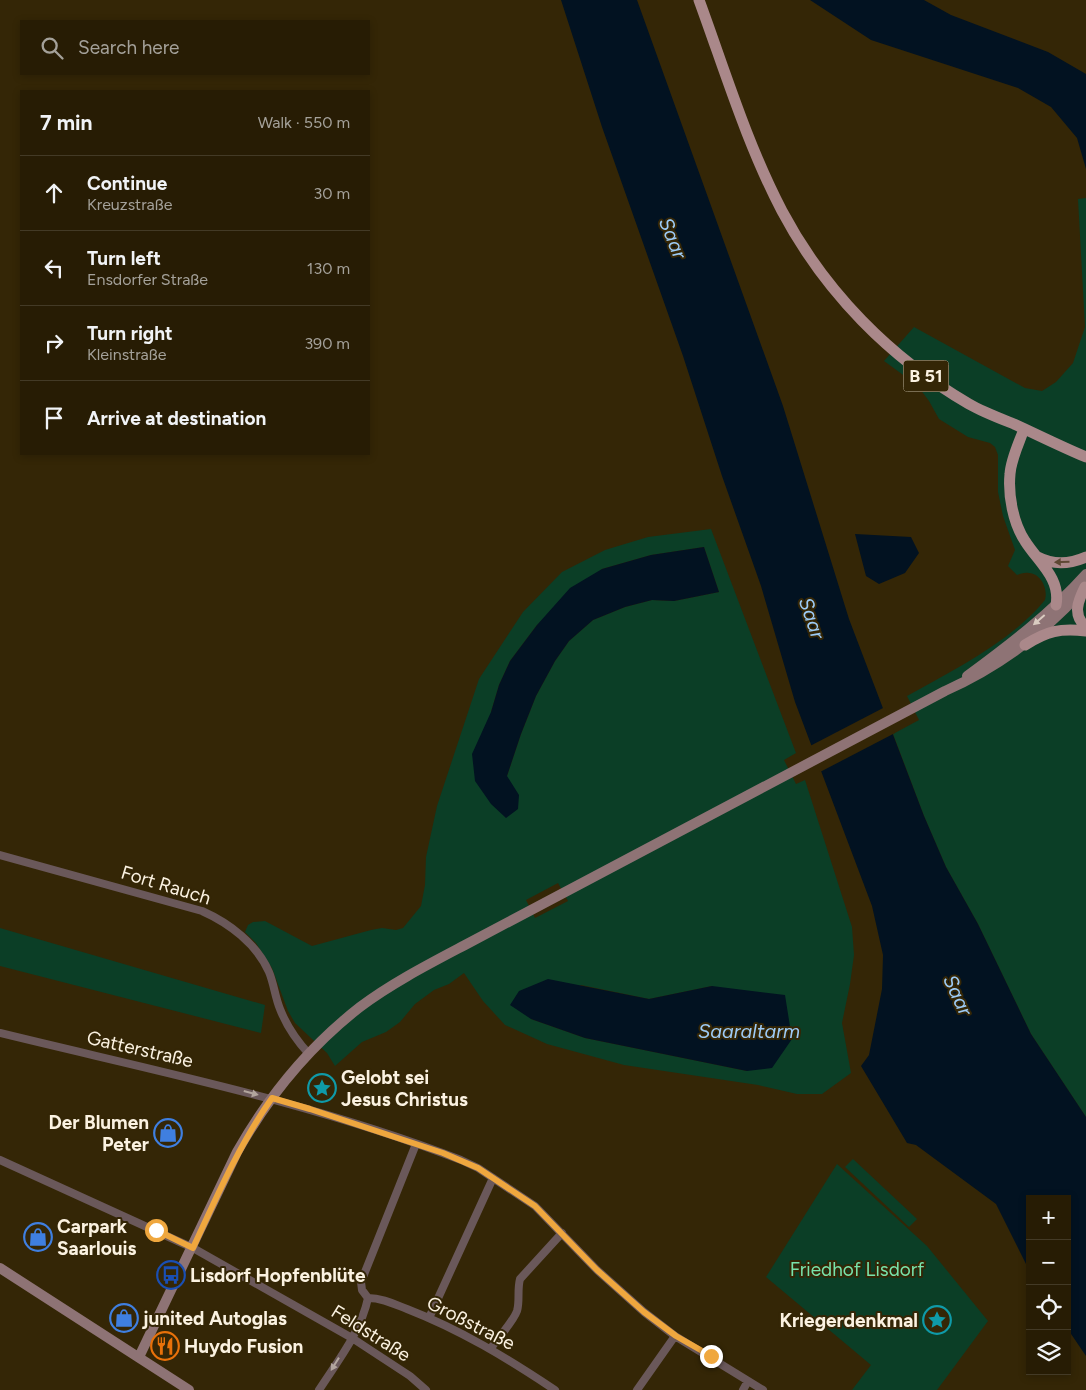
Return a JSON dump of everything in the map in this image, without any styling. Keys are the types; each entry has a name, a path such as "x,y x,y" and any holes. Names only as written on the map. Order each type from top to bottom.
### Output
{"main road":[{"name":"B 51","path":"699,0 766,177 802,246 841,298 893,350 920,371 971,405 1086,457"},
{"path":"1024,430 1010,473 1011,495 1018,528 1024,540 1038,557 1056,585 1058,597 1056,605"},
{"path":"1038,557 1046,561 1058,563 1086,557"},
{"path":"946,691 1023,634 1056,605 1086,574"},
{"path":"1086,587 1077,605 1078,616 1086,627"},
{"path":"1025,645 1086,587"},
{"path":"139,1357 249,1132 272,1098 309,1054 332,1031 360,1008 388,988 422,968 531,909 790,772 946,691 971,680 994,667 1037,637 1063,630 1086,631"},
{"path":"0,1268 189,1390"}],"street":[{"name":"Fort Rauch","path":"0,855 202,910 217,918 232,928 262,960 269,972 288,1027 296,1040 309,1054"},
{"name":"Gatterstraße","path":"0,1033 272,1098 461,1160 478,1168 535,1206 597,1270 676,1336 763,1390"},
{"path":"319,1390 352,1338 363,1315 368,1298 362,1290 361,1282 416,1144"},
{"name":"Feldstraße","path":"0,1160 193,1248 352,1338 410,1376 426,1390"},
{"path":"429,1318 493,1178"},
{"path":"491,1348 516,1314 518,1305 517,1288 520,1279 562,1232"},
{"name":"Großstraße","path":"368,1298 378,1298 429,1318 491,1348 554,1390"},
{"path":"637,1390 676,1336"},
{"path":"743,1390 748,1380"}],"green space":[{"path":"1086,198 1086,1117 1031,1034 978,924 946,867 924,816 893,734 919,720 907,696 981,654 1016,629 1045,600 1045,587 1041,579 1034,574 1023,573 1017,575 1008,566 1015,550 1003,516 998,492 998,455 995,447 990,443 968,437 939,419 917,385 884,361 914,327 1025,388 1042,391 1056,382 1073,363 1085,327 1078,199"},
{"path":"711,529 796,753 784,760 796,784 805,780 852,927 854,955 842,1023 851,1073 822,1094 797,1094 758,1085 624,1065 547,1044 505,1025 483,1001 464,973 449,984 434,990 415,1004 400,1022 386,1032 362,1042 335,1066 327,1053 295,1023 288,1011 272,968 256,943 245,932 248,925 253,922 265,921 312,946 371,930 382,928 396,930 403,928 421,906 425,885 426,857 437,806 479,679 523,612 562,572 605,550 648,537","holes":["704,547 719,592 674,601 652,600 625,607 593,620 569,641 555,661 536,696 507,776 491,712 499,685 510,661 537,625 602,569 651,555","558,883 568,901 535,918 526,900","581,985 649,999 712,986 747,1071 585,1038 531,1019"]},
{"path":"0,928 265,1005 261,1033 0,966"},
{"path":"853,1159 917,1219 909,1227 845,1167"},
{"name":"Friedhof Lisdorf","path":"837,1164 927,1246 988,1321 937,1390 852,1390 871,1365 766,1277"}],"water":[{"name":"Saar","path":"561,0 637,0 783,406 849,619 924,816 946,867 978,924 1031,1034 1086,1117 1086,1356 1071,1334 1071,1195 1026,1195 1026,1264 996,1204 916,1145 907,1143 861,1066 869,1055 882,989 883,955 872,906 795,702 761,586 722,476 683,356 602,127"},
{"path":"810,0 924,0 951,15 1048,52 1086,74 1086,169 1077,138 1051,107 1018,88 871,40"},
{"path":"855,534 911,537 919,553 905,573 879,584 866,576"},
{"path":"704,547 719,592 674,601 652,600 625,607 593,620 569,641 555,661 536,696 521,734 507,776 519,795 518,809 506,818 491,804 475,781 472,754 491,712 499,685 510,661 537,625 570,588 602,569 651,555"},
{"name":"Saaraltarm","path":"548,979 649,999 712,986 785,995 792,1039 772,1068 747,1071 585,1038 531,1019 510,1005 519,991"}],"pier":[{"path":"885,707 895,733 820,772 810,746"}],"place":[{"name":"Gelobt sei Jesus Christus","path":"322,1088"},
{"name":"Der Blumen Peter","path":"168,1133"},
{"name":"Carpark Saarlouis","path":"38,1237"},
{"name":"Lisdorf Hopfenblüte","path":"171,1275"},
{"name":"junited Autoglas","path":"124,1318"},
{"name":"Kriegerdenkmal","path":"937,1320"},
{"name":"Huydo Fusion","path":"165,1346"}],"route":[{"path":"156,1230 193,1248 238,1152 272,1098 443,1153 478,1168 535,1206 597,1270 644,1312 676,1336 711,1356"}]}
